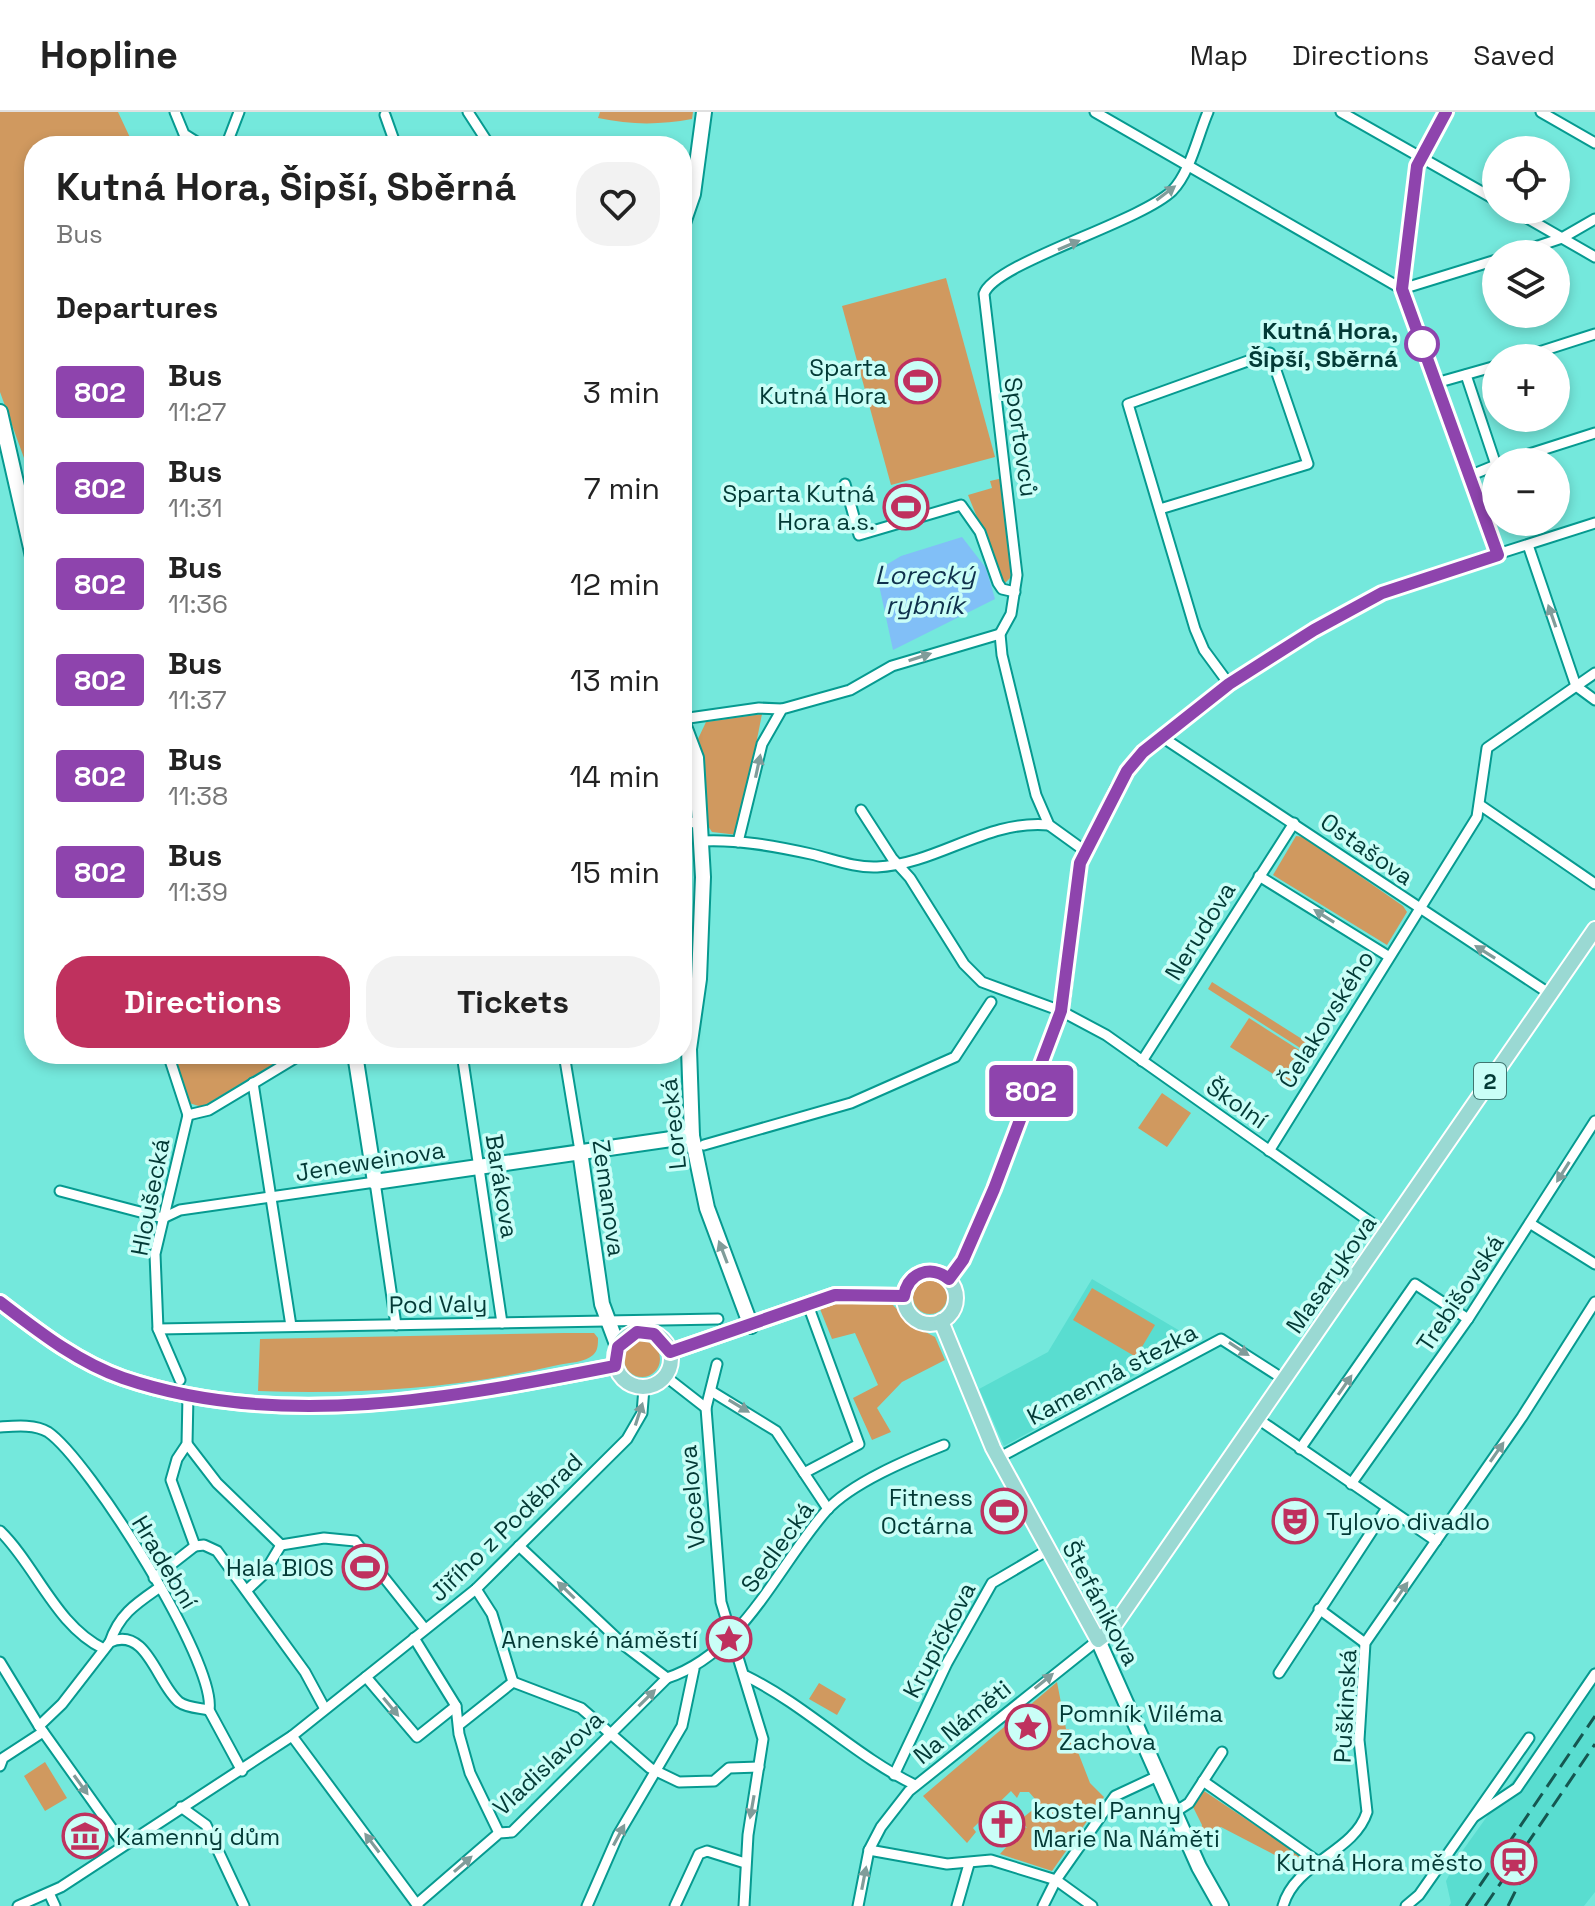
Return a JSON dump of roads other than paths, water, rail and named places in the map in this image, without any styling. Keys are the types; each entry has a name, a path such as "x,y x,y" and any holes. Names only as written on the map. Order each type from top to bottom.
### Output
{"main road":[{"name":"Masarykova","path":"1098,1640 1111,1630 1595,929"},
{"path":"936,1272 949,1279 956,1291 955,1306 941,1321 928,1324 915,1319 906,1308 904,1296 909,1281 918,1274 936,1272"},
{"path":"670,1352 843,1293 904,1296"},
{"path":"0,1302 58,1345 103,1370 188,1395 257,1403 369,1403 505,1388 615,1366"},
{"name":"Štefánikova","path":"941,1321 976,1412 998,1458 1098,1640"},
{"path":"646,1332 661,1338 670,1352 670,1365 665,1376 644,1388 625,1382 615,1366 618,1347 629,1335 646,1332"}],"street":[{"path":"175,112 187,136"},
{"path":"230,136 239,112"},
{"path":"468,112 484,136"},
{"path":"692,197 704,112"},
{"path":"1095,112 1402,289 1482,264"},
{"path":"1186,165 1208,112"},
{"path":"1341,112 1482,192"},
{"path":"1446,112 1420,157 1402,289 1498,555"},
{"path":"1541,112 1595,143"},
{"path":"385,115 392,136"},
{"name":"Sportovců","path":"1000,634 1011,614 1015,592 1014,536 986,324 986,288 1001,273 1093,235 1165,196 1177,185 1186,165"},
{"path":"1556,240 1595,219"},
{"path":"1538,224 1595,257"},
{"path":"1564,344 1595,334"},
{"path":"1229,684 1204,650 1198,635 1128,404 1270,353 1308,464"},
{"path":"1436,383 1482,370"},
{"path":"1466,375 1490,448"},
{"path":"0,412 24,488"},
{"path":"1548,448 1595,433"},
{"path":"1160,509 1319,460"},
{"path":"1469,476 1482,471"},
{"path":"845,484 859,535 961,505 980,532 998,583 1002,589 1015,592"},
{"path":"949,1279 963,1260 994,1189 1061,1011 1078,876 1085,851 1116,787 1135,760 1229,684 1272,654 1374,596 1595,523"},
{"path":"1528,545 1576,686 1595,700"},
{"path":"692,723 759,708 782,709 850,690 892,666 1000,634 1036,795 1049,825 1085,851"},
{"path":"1576,686 1595,673"},
{"name":"Čelakovského","path":"1269,1151 1477,817 1487,748 1576,686"},
{"path":"738,842 762,744 782,709"},
{"name":"Ostašova","path":"1162,737 1550,994"},
{"name":"Lorecká","path":"692,748 696,758 703,915 692,1020"},
{"path":"1480,805 1595,884"},
{"name":"Školní","path":"861,810 964,964 982,982 1061,1011 1106,1035 1386,1233"},
{"path":"692,823 700,820"},
{"name":"Nerudova","path":"1142,1061 1294,823"},
{"path":"701,841 738,842 867,867 899,864 1007,826 1049,825"},
{"path":"1259,876 1388,956"},
{"path":"698,1140 851,1103 955,1057 991,1002"},
{"path":"171,1064 188,1115 209,1110 285,1064"},
{"path":"357,1064 396,1325"},
{"name":"Barákova","path":"464,1064 502,1323"},
{"name":"Zemanova","path":"566,1064 602,1304 618,1347"},
{"name":"Lorecká","path":"690,1064 707,1208 751,1326"},
{"path":"253,1083 291,1326"},
{"name":"Hloušecká","path":"180,1380 158,1329 155,1254 188,1115"},
{"name":"Trebišovská","path":"1351,1484 1468,1319 1595,1121"},
{"name":"Jeneweinova","path":"163,1218 180,1210 580,1151 698,1140"},
{"path":"60,1191 139,1209 163,1218"},
{"path":"1531,1224 1595,1264"},
{"path":"1300,1449 1415,1284 1468,1319"},
{"name":"Puškinská","path":"1283,1906 1289,1890 1317,1861 1357,1832 1367,1812 1360,1758 1360,1700 1365,1643 1522,1417 1595,1302"},
{"path":"804,1473 859,1444 808,1305"},
{"name":"Pod Valy","path":"158,1329 718,1319"},
{"name":"Kamenná stezka","path":"998,1458 1221,1339 1285,1380"},
{"path":"665,1376 706,1408 717,1364"},
{"name":"Jiřího z Poděbrad","path":"18,1906 38,1894 49,1893 242,1771 292,1736 476,1589 632,1432 642,1413 644,1388"},
{"path":"711,1391 776,1431 828,1509"},
{"path":"188,1395 187,1444 177,1459 171,1480 195,1546"},
{"name":"Vocelova","path":"706,1408 721,1602 731,1632"},
{"path":"1258,1419 1436,1541"},
{"name":"Hradební","path":"0,1427 38,1428 64,1448 156,1584 197,1656 211,1701 209,1710 242,1771"},
{"path":"187,1444 217,1483 281,1545"},
{"name":"Sedlecká","path":"731,1632 753,1614 828,1509 886,1470 944,1445"},
{"path":"1279,1673 1387,1508"},
{"path":"0,1531 17,1548 32,1574 77,1628 107,1645 130,1638 180,1703 209,1710"},
{"path":"281,1545 335,1537 355,1541 425,1629"},
{"path":"1,1760 41,1729 107,1645 116,1623 195,1546 204,1545 217,1551 305,1672 325,1709"},
{"path":"247,1590 263,1575 281,1545"},
{"path":"519,1546 625,1646 667,1678 694,1669 731,1632 763,1739 745,1863 744,1906"},
{"name":"Krupičkova","path":"894,1775 947,1663 992,1583 1048,1550"},
{"path":"476,1589 492,1614 513,1682"},
{"path":"1319,1609 1365,1643"},
{"path":"414,1638 456,1706 470,1773 499,1833"},
{"name":"Štefánikova","path":"1098,1640 1221,1906"},
{"name":"Na Náměti","path":"858,1906 869,1850 881,1827 915,1785 1098,1640"},
{"path":"0,1662 41,1729 123,1844"},
{"path":"587,1906 618,1835 682,1726 694,1669"},
{"path":"1469,1820 1517,1788 1595,1674"},
{"path":"746,1676 796,1704 894,1775 915,1785"},
{"path":"366,1677 417,1737 456,1706"},
{"name":"Vladislavova","path":"418,1905 499,1833 512,1832 667,1678"},
{"path":"459,1725 513,1682"},
{"path":"513,1682 581,1708 607,1735 657,1772 679,1782 714,1781 729,1768 759,1767"},
{"path":"292,1736 418,1905"},
{"path":"1406,1906 1419,1895 1529,1738"},
{"path":"1175,1812 1189,1803 1222,1752"},
{"path":"1043,1906 1056,1880 1115,1796 1160,1775"},
{"path":"1203,1781 1317,1861"},
{"path":"181,1807 206,1825 244,1906"},
{"path":"869,1850 947,1864 991,1860 1056,1880 1092,1906"},
{"path":"675,1906 699,1854 707,1851 745,1863"},
{"path":"957,1906 969,1864"},
{"path":"49,1893 55,1906"}],"water":[{"name":"Lorecký rybník","path":"962,537 986,568 995,599 893,650 876,571 901,556"}],"railway":[{"path":"1466,1906 1595,1716"},
{"path":"1485,1906 1595,1744"},
{"path":"1508,1906 1520,1882"}],"place":[{"name":"Kutná Hora, Šipší, Sběrná","path":"1422,344"},
{"name":"Sparta Kutná Hora","path":"918,381"},
{"name":"Sparta Kutná Hora a.s.","path":"906,507"},
{"name":"Fitness Octárna","path":"1004,1511"},
{"name":"Tylovo divadlo","path":"1295,1521"},
{"name":"Hala BIOS","path":"365,1567"},
{"name":"Anenské náměstí","path":"729,1639"},
{"name":"Pomník Viléma Zachova","path":"1028,1727"},
{"name":"kostel Panny Marie Na Náměti","path":"1002,1824"},
{"name":"Kamenný dům","path":"85,1836"},
{"name":"Kutná Hora město","path":"1514,1862"}]}
